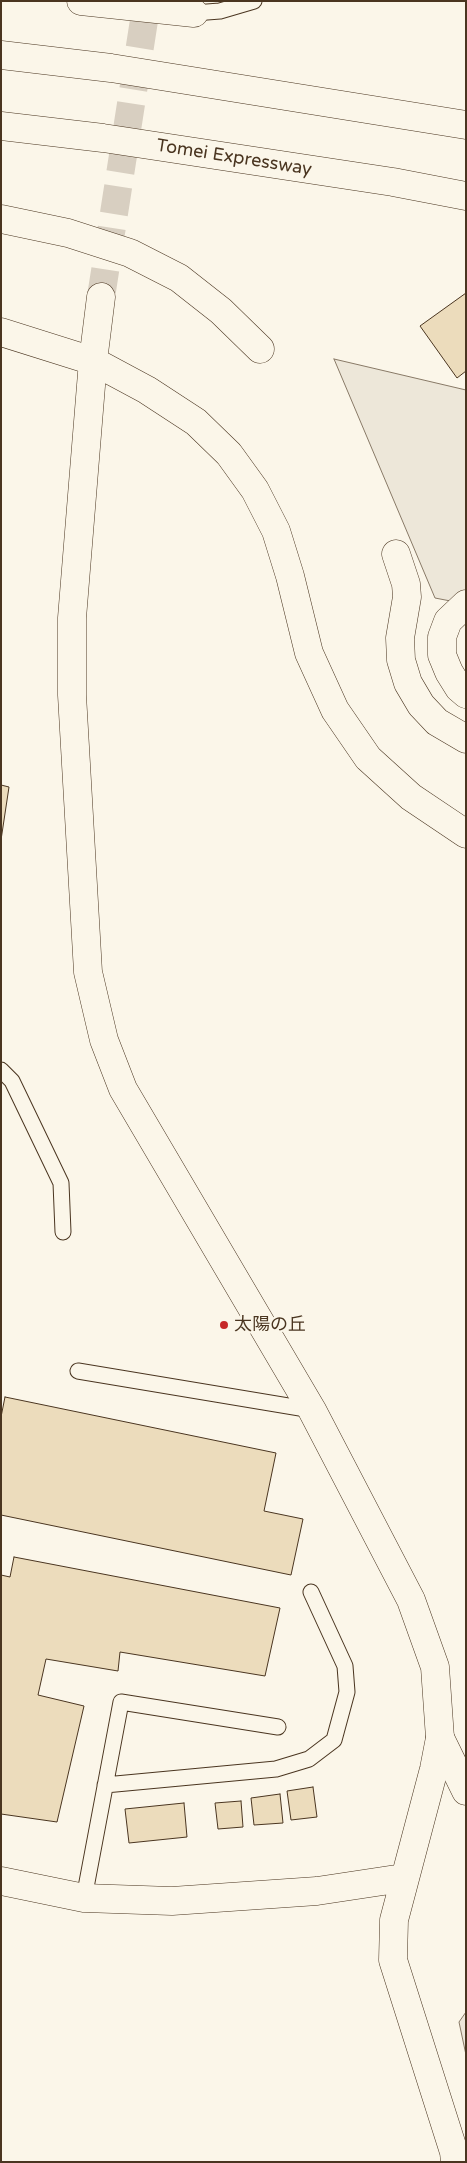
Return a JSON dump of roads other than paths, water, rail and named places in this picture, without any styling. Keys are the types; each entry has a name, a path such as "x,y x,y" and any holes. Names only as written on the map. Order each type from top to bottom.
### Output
{"main road":[{"path":"80,1 194,13"},
{"path":"1,55 130,71 466,124"},
{"name":"Tomei Expressway","path":"1,126 103,138 335,173 466,196"},
{"path":"1,219 68,233 130,253 179,278 221,311 260,349"},
{"path":"101,297 93,361 72,618 72,695 88,972 104,1040 123,1089 312,1410 411,1600 435,1667 440,1738 434,1769 403,1878 394,1920 393,1960 454,2152 454,2162"},
{"path":"1,332 93,361 147,390 196,422 229,454 255,490 276,531 290,576 309,653 335,710 368,758 411,797 466,834"},
{"path":"396,554 406,584 407,597 400,638 401,660 408,683 421,705 437,722 466,738"},
{"path":"466,604 448,621 442,637 442,655 449,672 459,688 466,694"},
{"path":"440,1738 466,1791"},
{"path":"1,1881 84,1898 172,1901 317,1891 403,1878"}],"lane":[{"path":"194,13 220,11 254,1"},
{"path":"1,1070 12,1081 61,1183 63,1232"},
{"path":"78,1370 312,1410"},
{"path":"105,1785 276,1769 308,1759 334,1740 347,1692 345,1666 311,1592"},
{"path":"84,1898 120,1702 278,1727"}],"tunnel":[{"path":"101,297 147,1"}],"place":[{"name":"太陽の丘","path":"224,1325"}]}
